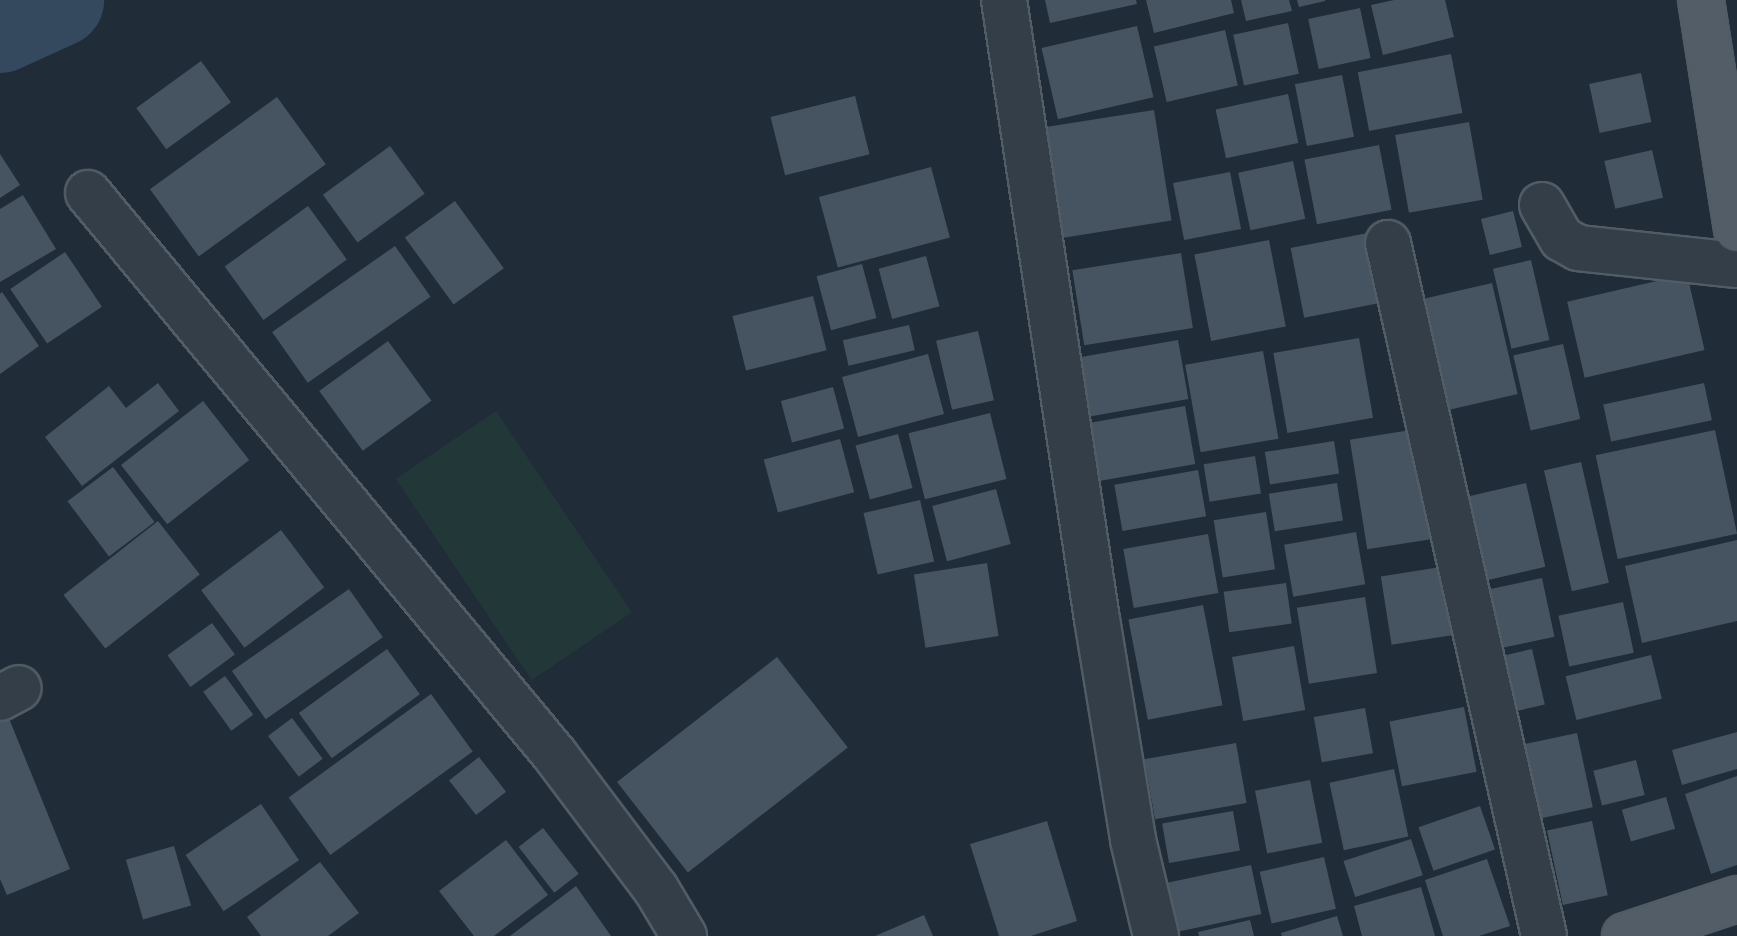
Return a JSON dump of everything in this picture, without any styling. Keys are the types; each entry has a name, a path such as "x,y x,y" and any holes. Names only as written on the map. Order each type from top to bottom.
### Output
{"main road":[{"path":"1701,0 1737,229"},
{"path":"1625,936 1737,899"}],"street":[{"path":"1004,0 1097,619 1133,840 1156,936"},
{"path":"88,193 555,755 656,889 684,936"},
{"path":"1542,205 1562,239 1578,248 1737,265"},
{"path":"1388,243 1544,936"}],"green space":[{"path":"496,411 632,612 532,680 396,479"}],"building":[{"path":"1045,0 1136,0 1137,4 1050,23"},
{"path":"1146,0 1231,0 1234,13 1154,33"},
{"path":"1241,0 1289,0 1292,11 1246,21"},
{"path":"1297,0 1325,0 1325,1 1299,7"},
{"path":"1394,0 1445,0 1454,37 1383,55 1371,5"},
{"path":"1360,8 1371,58 1319,69 1308,19"},
{"path":"1288,23 1299,74 1244,86 1233,35"},
{"path":"1137,26 1153,97 1058,119 1042,48"},
{"path":"1225,30 1238,86 1167,102 1154,46"},
{"path":"1451,54 1462,113 1369,131 1358,72"},
{"path":"201,61 231,102 166,149 136,108"},
{"path":"1641,73 1651,122 1600,133 1589,84"},
{"path":"1342,75 1354,137 1307,146 1295,84"},
{"path":"1288,94 1298,143 1226,158 1216,109"},
{"path":"855,96 870,154 785,175 771,117"},
{"path":"277,97 326,164 199,256 150,189"},
{"path":"1154,110 1172,221 1062,238 1044,127"},
{"path":"1469,122 1483,200 1409,213 1395,135"},
{"path":"1379,145 1392,210 1317,224 1304,160"},
{"path":"390,146 425,194 358,243 323,195"},
{"path":"1652,150 1663,198 1615,209 1604,161"},
{"path":"0,154 20,185 0,198"},
{"path":"1293,161 1305,219 1250,230 1238,173"},
{"path":"931,167 950,238 838,268 819,197"},
{"path":"1230,172 1241,229 1184,240 1173,183"},
{"path":"23,195 56,249 0,282 0,209"},
{"path":"455,201 504,268 454,305 405,237"},
{"path":"308,206 347,259 263,320 225,267"},
{"path":"1513,211 1522,247 1490,255 1481,219"},
{"path":"1378,231 1392,301 1304,318 1291,248"},
{"path":"1269,240 1286,326 1211,341 1194,255"},
{"path":"395,246 431,297 308,383 272,332"},
{"path":"65,252 102,307 47,344 10,289"},
{"path":"1181,253 1193,328 1084,345 1072,270"},
{"path":"926,256 939,306 892,319 879,269"},
{"path":"1531,260 1549,340 1511,349 1493,269"},
{"path":"862,264 876,318 831,330 817,276"},
{"path":"1687,274 1705,350 1585,378 1567,302"},
{"path":"1492,283 1518,394 1431,414 1405,303"},
{"path":"2,292 39,346 0,374 0,294"},
{"path":"813,296 827,350 746,370 732,316"},
{"path":"909,325 915,350 849,366 843,340"},
{"path":"978,331 994,400 952,410 936,341"},
{"path":"1359,338 1373,418 1287,433 1273,353"},
{"path":"1178,340 1188,399 1080,418 1070,359"},
{"path":"388,341 431,401 363,451 319,391"},
{"path":"1563,344 1580,419 1531,430 1513,355"},
{"path":"1263,351 1278,439 1201,452 1185,365"},
{"path":"928,354 944,414 858,437 842,377"},
{"path":"158,383 179,411 82,486 45,437 109,386 126,408"},
{"path":"1704,383 1712,420 1611,442 1603,404"},
{"path":"833,387 844,429 792,443 781,401"},
{"path":"203,401 249,460 167,524 121,465"},
{"path":"1185,406 1195,464 1088,483 1078,425"},
{"path":"990,413 1006,479 925,499 908,433"},
{"path":"1417,429 1434,539 1367,549 1350,440"},
{"path":"1715,430 1737,534 1618,559 1596,455"},
{"path":"898,434 912,488 870,499 855,445"},
{"path":"840,439 854,492 778,513 764,459"},
{"path":"1334,441 1339,474 1270,485 1265,452"},
{"path":"1255,456 1261,494 1210,502 1204,464"},
{"path":"1581,462 1609,583 1572,591 1544,471"},
{"path":"113,467 155,522 109,556 67,501"},
{"path":"1198,470 1206,516 1122,531 1114,485"},
{"path":"1337,483 1343,521 1275,531 1269,494"},
{"path":"1526,483 1545,567 1474,583 1455,499"},
{"path":"996,489 1011,544 947,561 932,506"},
{"path":"920,500 934,561 878,574 863,513"},
{"path":"1266,512 1275,569 1223,578 1214,520"},
{"path":"158,521 200,575 105,648 63,595"},
{"path":"281,530 324,588 244,648 201,590"},
{"path":"1356,532 1365,584 1293,597 1284,545"},
{"path":"1208,534 1218,593 1134,608 1123,549"},
{"path":"1737,540 1737,621 1642,643 1625,566"},
{"path":"987,563 999,636 925,648 914,575"},
{"path":"1447,566 1458,634 1392,645 1381,576"},
{"path":"1542,578 1554,637 1484,652 1472,593"},
{"path":"1286,583 1292,624 1229,632 1224,592"},
{"path":"349,589 383,637 266,719 232,671"},
{"path":"1365,597 1377,673 1309,684 1297,608"},
{"path":"1623,602 1634,653 1569,667 1558,616"},
{"path":"1203,605 1222,705 1148,720 1128,620"},
{"path":"212,623 235,655 190,687 168,655"},
{"path":"1294,646 1305,710 1243,721 1232,657"},
{"path":"387,649 420,694 332,758 299,713"},
{"path":"1532,649 1545,705 1499,715 1486,660"},
{"path":"1651,655 1662,699 1577,720 1566,676"},
{"path":"777,657 848,748 688,873 617,782"},
{"path":"225,676 253,715 231,731 203,692"},
{"path":"431,694 473,751 330,855 289,797"},
{"path":"1464,707 1477,772 1402,786 1389,722"},
{"path":"1365,708 1373,753 1322,762 1314,717"},
{"path":"6,711 70,869 7,895 0,879 0,713"},
{"path":"292,718 323,759 299,777 268,736"},
{"path":"1737,732 1737,769 1682,785 1672,750"},
{"path":"1577,733 1593,807 1527,821 1511,747"},
{"path":"1236,743 1247,803 1155,819 1144,759"},
{"path":"479,757 506,792 476,815 449,780"},
{"path":"1636,760 1645,795 1602,806 1593,771"},
{"path":"1394,769 1408,836 1344,850 1329,783"},
{"path":"1737,776 1737,865 1711,874 1685,794"},
{"path":"1310,780 1322,843 1267,854 1255,791"},
{"path":"1666,797 1675,829 1631,841 1622,810"},
{"path":"261,804 299,860 224,911 186,855"},
{"path":"1480,806 1495,849 1434,871 1419,827"},
{"path":"1233,811 1240,850 1169,863 1162,824"},
{"path":"1047,821 1077,921 1031,936 999,936 970,844"},
{"path":"1592,821 1608,895 1563,905 1547,831"},
{"path":"543,828 579,874 554,893 519,847"},
{"path":"1411,839 1423,875 1355,897 1343,861"},
{"path":"506,840 548,895 494,936 474,936 439,891"},
{"path":"174,846 191,906 143,919 126,860"},
{"path":"1324,857 1336,909 1272,923 1260,872"},
{"path":"1487,859 1510,926 1479,936 1443,936 1425,880"},
{"path":"320,862 359,913 328,936 261,936 247,917"},
{"path":"1251,865 1261,914 1169,933 1159,885"},
{"path":"576,886 611,936 510,936"},
{"path":"1421,887 1435,936 1362,936 1354,906"},
{"path":"924,915 933,936 875,936"},
{"path":"1337,916 1343,936 1282,936 1281,933"},
{"path":"1250,920 1254,936 1199,936 1198,932"}],"waterway":[{"path":"0,26 57,0"}]}
